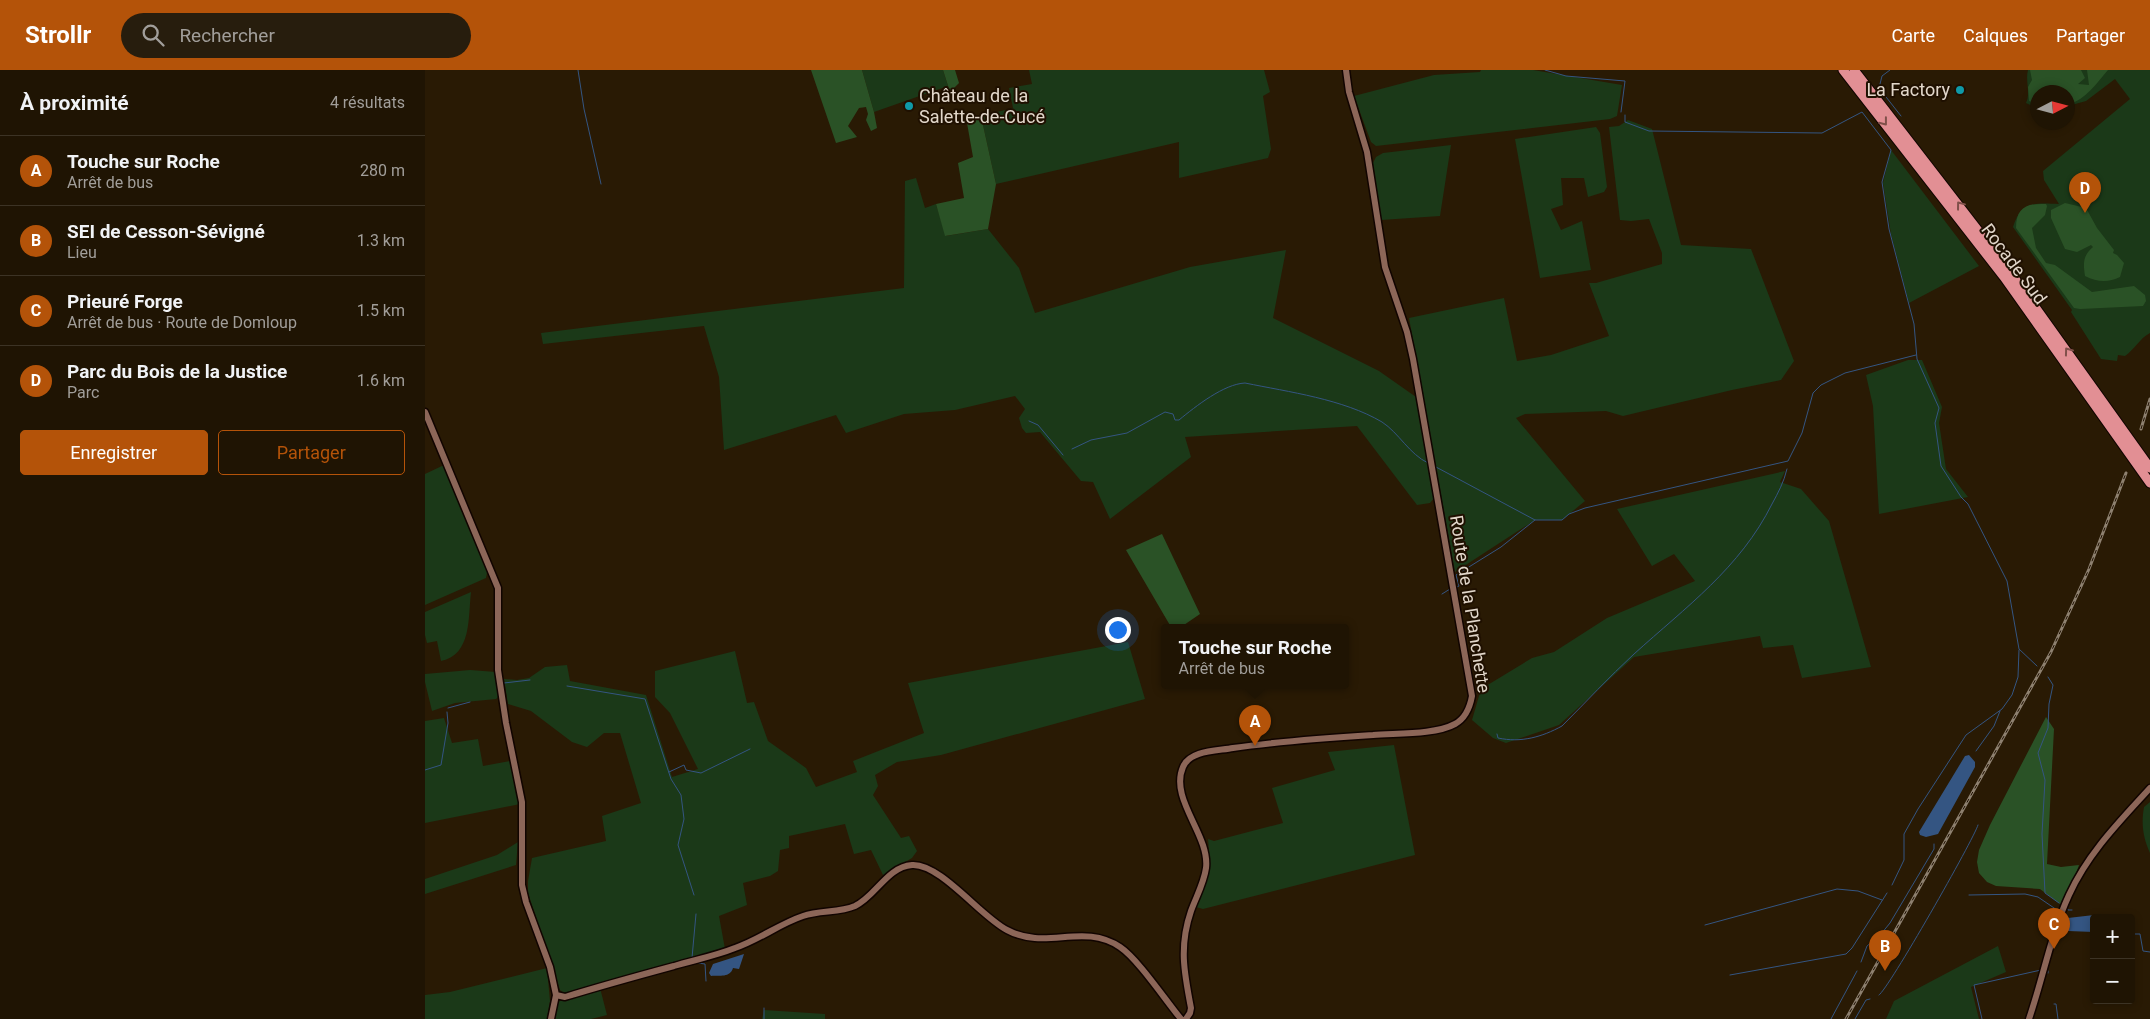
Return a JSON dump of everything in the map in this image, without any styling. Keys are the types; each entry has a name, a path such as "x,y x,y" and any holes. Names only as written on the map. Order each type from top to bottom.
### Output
{"highway":[{"name":"Rocade Sud","path":"1843,70 2013,290 2150,483"},
{"name":"Rocade Sud","path":"1854,70 1999,257 2150,468"}],"street":[{"name":"Route de la Planchette","path":"1186,1019 1191,1011 1183,965 1184,941 1189,917 1206,868 1205,847 1186,808 1182,786 1181,770 1188,760 1202,753 1272,742 1414,732 1447,727 1456,724 1463,718 1468,711 1472,696 1413,359 1407,332 1385,267 1367,152 1349,92 1346,70"},
{"path":"425,412 498,588 498,670 506,723 523,802 522,885 526,902 550,967 556,994 551,1019"},
{"path":"2029,1019 2059,919 2074,885 2102,842 2150,788"},
{"path":"556,994 565,996 723,952 738,947 805,915 849,908 865,900 885,879 898,870 907,866 920,865 941,877 985,915 1007,930 1033,938 1047,939 1089,935 1102,938 1122,948 1181,1019"}],"green space":[{"path":"811,70 862,70 877,128 871,131 866,120 868,114 866,107 859,108 848,126 857,137 836,143"},
{"path":"862,70 943,70 948,86 874,112"},
{"path":"943,70 955,70 959,83 950,92"},
{"path":"1029,70 1264,70 1270,92 1263,96 1271,149 1268,158 1179,178 1179,142 996,184 981,116 1013,108 1009,88 1032,84"},
{"path":"1481,70 1533,70 1622,85 1617,116 1610,119 1376,146 1371,142 1354,96 1434,75 1480,72"},
{"path":"2028,70 2150,70 2150,333 2125,356 2118,355 2117,361 2101,359 2071,312 2072,310 2013,227 2020,212 2030,205 2059,204 2044,180 2043,171 2130,99 2115,79 2086,101 2075,104 2075,85 2030,85 2030,105 2026,103 2028,95"},
{"path":"2030,70 2081,70 2085,78 2078,84 2089,85 2087,70 2108,70 2095,86 2075,102 2075,85 2030,85 2029,101 2028,87 2032,80"},
{"path":"981,116 996,184 988,229 945,236 936,204 964,198 958,163 973,157 967,123"},
{"path":"1628,120 1652,129 1681,245 1751,249 1794,361 1781,380 1623,416 1606,411 1525,414 1516,418 1585,501 1562,520 1535,520 1455,572 1409,318 1504,298 1517,361 1551,355 1609,336 1589,283 1596,283 1662,264 1662,253 1649,219 1620,220 1609,127 1619,126"},
{"path":"1596,127 1600,133 1607,187 1604,192 1588,197 1584,178 1561,178 1563,205 1551,209 1561,230 1582,221 1591,270 1540,278 1515,139"},
{"path":"1451,145 1440,216 1381,220 1373,163 1376,157 1383,153"},
{"path":"1891,150 1979,266 1909,303 1891,234 1883,183"},
{"path":"916,178 925,208 936,204 946,236 988,229 1019,268 1035,313 1190,267 1286,250 1273,318 1379,371 1416,397 1434,498 1430,503 1417,505 1357,426 1185,437 1191,457 1110,519 1093,482 1081,481 1040,432 1026,433 1022,428 1019,418 1025,409 1015,396 955,410 904,414 846,433 836,415 724,450 719,377 704,326 543,344 541,333 904,288 905,181"},
{"path":"2065,203 2086,208 2097,228 2114,250 2113,253 2124,263 2120,277 2103,281 2085,276 2085,260 2087,253 2093,247 2091,245 2077,252 2065,249 2051,218 2051,210"},
{"path":"2046,204 2045,215 2032,228 2036,248 2046,263 2055,265 2092,292 2134,286 2145,295 2146,301 2143,306 2074,308 2016,228 2016,221 2023,208"},
{"path":"1908,360 1922,360 1942,407 1939,423 1946,469 1968,497 1879,514 1873,406 1866,375"},
{"path":"444,465 488,567 486,578 425,605 425,474"},
{"path":"1785,471 1780,482 1801,489 1829,521 1871,667 1802,678 1793,645 1763,648 1760,636 1634,657 1559,725 1506,743 1493,738 1472,720 1481,689 1532,658 1554,652 1607,618 1695,581 1674,554 1652,566 1617,509"},
{"path":"1162,534 1200,614 1185,624 1169,624 1126,550"},
{"path":"471,592 467,634 458,651 451,657 441,661 437,641 427,643 425,612"},
{"path":"1128,642 1145,699 941,755 897,762 875,775 878,786 873,795 901,838 909,836 917,851 912,858 883,875 871,850 854,854 845,824 789,836 789,848 780,850 778,871 770,876 743,883 747,905 719,916 725,949 564,993 560,990 528,893 532,858 606,841 602,816 641,803 620,733 604,733 587,747 572,742 531,711 508,704 504,679 517,680 529,678 545,667 567,665 570,681 646,695 672,777 698,769 670,713 655,697 655,671 735,651 747,703 754,702 768,741 806,768 816,787 857,772 853,761 924,733 908,683"},
{"path":"470,670 496,672 499,696 496,699 455,703 432,711 425,674"},
{"path":"2046,717 2054,729 2047,864 2061,867 2079,865 2064,907 2040,889 1996,886 1987,882 1979,873 1977,862 1979,850 1990,825"},
{"path":"444,718 452,743 478,739 483,766 510,761 520,804 425,823 425,721"},
{"path":"1394,745 1415,855 1203,909 1196,907 1207,874 1209,858 1208,839 1214,841 1283,823 1272,788 1335,770 1328,752"},
{"path":"2150,802 2150,853 2144,836 2143,819 2144,807"},
{"path":"518,842 516,865 425,894 425,879 497,855"},
{"path":"1998,946 2006,972 1971,987 1979,1019 1886,1019 1894,1001"},
{"path":"547,968 550,1001 547,1019 425,1019 425,995 450,992"},
{"path":"600,988 607,1015 591,1019 553,1019 557,1002"},
{"path":"764,1010 825,1014 825,1019 762,1019"}],"water":[{"path":"1969,755 1975,762 1975,767 1938,834 1926,837 1920,835 1919,832 1965,756"},
{"path":"2090,915 2090,932 2068,931 2066,925 2068,918"},
{"path":"744,954 739,969 733,968 730,973 724,975 711,976 709,973 713,964"}],"waterway":[{"path":"578,70 584,109 601,184"},
{"path":"1545,70 1566,76 1625,81 1621,112"},
{"path":"1890,70 1882,76 1879,88 1901,116"},
{"path":"1625,115 1625,122 1649,131 1822,133 1862,112 1891,150 1882,182 1889,229 1914,324 1917,359 1939,408 1935,423 1941,466 1961,497 1968,504 2007,581 2019,649 2037,666"},
{"path":"1436,467 1535,520 1562,520 1569,514 1585,508 1788,461 1802,433 1813,393 1821,385 1845,373 1916,355"},
{"path":"1072,449 1091,440 1127,433 1165,412 1173,414 1175,420 1179,420 1219,391 1245,383 1315,397 1367,414 1382,422 1415,454 1428,463"},
{"path":"1029,421 1038,425 1063,455"},
{"path":"1497,734 1498,738 1515,740 1539,736 1562,726 1625,663 1692,603 1728,567 1759,527 1779,492 1787,469"},
{"path":"1457,587 1459,586 1456,575 1501,547 1535,520"},
{"path":"1442,594 1450,589"},
{"path":"1892,885 1904,860 1904,834 1918,809 1966,735 2002,709 2012,695 2018,677 2019,650"},
{"path":"2048,677 2053,685 2049,704 2048,728 2038,753 2045,780 2042,834 2045,893 2059,903"},
{"path":"504,683 530,680"},
{"path":"567,686 645,699 671,779 681,795 684,819 678,845 694,895"},
{"path":"448,708 470,702"},
{"path":"1976,751 1994,726 2000,711"},
{"path":"425,770 441,765 448,723 447,712"},
{"path":"669,772 684,765 686,770 701,773 750,749"},
{"path":"1879,995 1898,968 1962,857 1978,825"},
{"path":"1861,962 1867,946 1890,923 1934,849 1934,844"},
{"path":"1705,925 1837,889 1858,891 1882,900"},
{"path":"1730,975 1846,954 1852,948 1887,893"},
{"path":"1969,895 2025,894 2038,897 2057,910 2055,915"},
{"path":"2067,907 2068,910 2072,910"},
{"path":"692,958 696,914"},
{"path":"2049,935 2052,921"},
{"path":"2135,934 2140,934 2143,951 2150,952"},
{"path":"698,963 705,964 706,981"},
{"path":"1982,1019 1974,985 2041,970"},
{"path":"1831,1019 1857,971"},
{"path":"1855,1019 1866,1000 1870,999"},
{"path":"2054,1004 2056,1004 2058,1019"},
{"path":"764,1008 764,1019"}],"railway":[{"path":"2141,429 2150,399"},
{"path":"1846,1019 2051,652 2089,569 2126,473"}],"place":[{"name":"La Factory","path":"1960,90"},
{"name":"Château de la Salette-de-Cucé","path":"909,106"},
{"name":"Parc du Bois de la Justice","path":"2085,213"},
{"name":"Touche sur Roche","path":"1255,746"},
{"name":"Prieuré Forge","path":"2054,949"},
{"name":"SEI de Cesson-Sévigné","path":"1885,971"}]}
